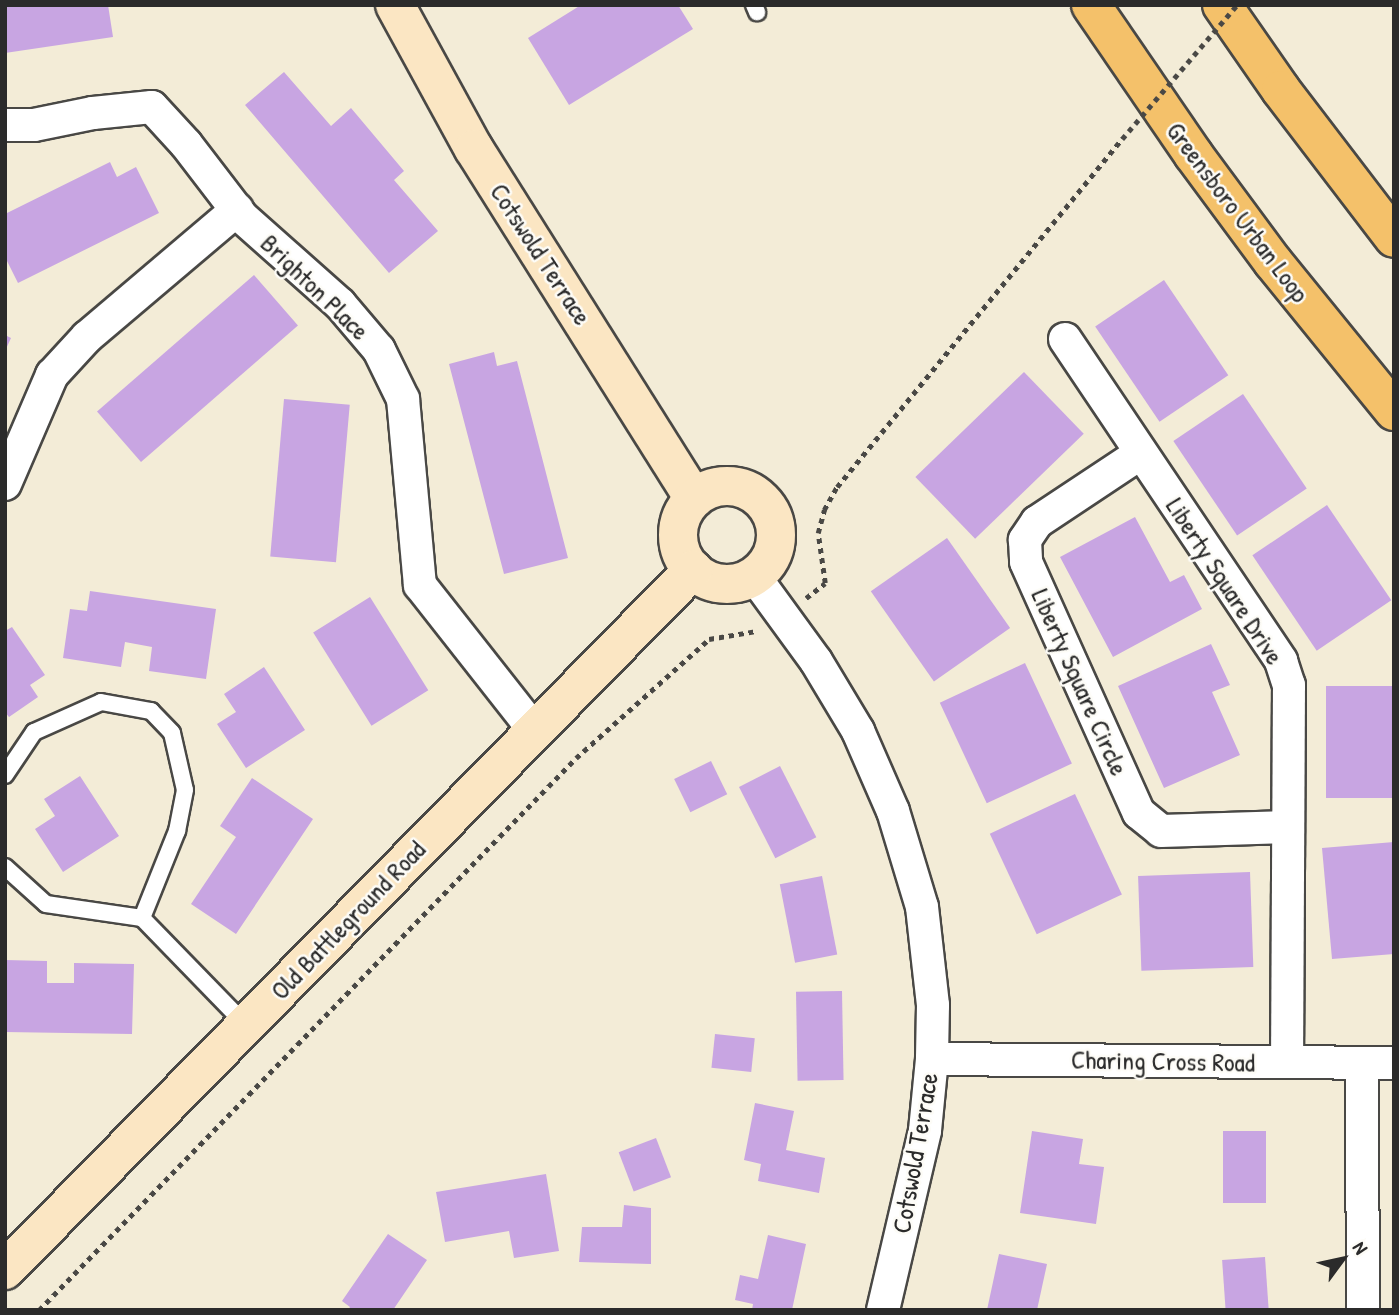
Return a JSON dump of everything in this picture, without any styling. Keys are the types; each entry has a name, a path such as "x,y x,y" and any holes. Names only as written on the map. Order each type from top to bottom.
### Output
{"highway":[{"name":"Greensboro Urban Loop","path":"1091,5 1201,165 1273,262 1394,411"},
{"path":"1222,5 1281,90 1394,238"}],"street":[{"name":"Cotswold Terrace","path":"395,5 474,149 694,498"},
{"name":"Brighton Place","path":"5,125 34,125 93,113 152,107 186,144 237,210 340,304 379,350 402,399 419,586 535,731"},
{"path":"5,484 52,375 87,337 237,210"},
{"name":"Liberty Square Drive","path":"1065,339 1281,661 1289,685 1287,1062"},
{"name":"Liberty Square Circle","path":"1141,453 1037,522 1025,540 1026,562 1139,813 1161,831 1289,827"},
{"path":"739,487 754,494 765,505 774,519 776,535 766,565 754,576 739,583 722,584 706,580 693,570 678,542 679,526 694,498 715,488 739,487"},
{"name":"Old Battleground Road","path":"5,1270 693,570"},
{"name":"Cotswold Terrace","path":"754,576 816,661 858,731 902,837 922,907 933,1005 932,1059 925,1131 883,1310"},
{"name":"Charing Cross Road","path":"932,1059 1394,1063"},
{"path":"1362,1063 1363,1310"}],"lane":[{"path":"5,775 34,732 100,702 151,711 172,733 185,790 177,831 142,918"},
{"path":"5,867 46,904 142,918 246,1025"}],"path":[{"path":"39,1310 576,758 709,639 765,630 825,583 818,533 824,510 837,487 1122,139 1237,5"}],"building":[{"path":"5,5 108,5 113,37 5,53"},
{"path":"581,5 678,5 693,29 569,105 528,38"},
{"path":"284,72 331,126 351,108 404,171 394,180 438,231 389,273 245,105"},
{"path":"110,162 117,177 136,167 159,213 18,283 5,257 5,214"},
{"path":"254,275 298,326 141,462 97,411"},
{"path":"1164,280 1228,375 1159,422 1095,326"},
{"path":"5,335 11,338 5,351"},
{"path":"494,352 497,366 517,361 568,558 504,574 449,364"},
{"path":"1024,372 1084,434 975,539 915,477"},
{"path":"1243,394 1307,489 1237,535 1173,441"},
{"path":"284,399 350,405 336,562 270,556"},
{"path":"1327,505 1391,600 1317,651 1252,555"},
{"path":"1135,517 1170,582 1184,575 1202,609 1113,657 1060,557"},
{"path":"947,538 1010,628 934,681 871,591"},
{"path":"90,591 216,609 206,679 149,671 152,647 125,642 121,667 63,658 70,609 87,611"},
{"path":"370,597 428,690 371,726 313,633"},
{"path":"12,627 45,675 30,685 38,697 9,717 5,712 5,631"},
{"path":"1211,644 1230,685 1212,692 1240,755 1164,788 1118,686"},
{"path":"1025,663 1072,764 987,803 940,703"},
{"path":"264,667 305,730 246,768 217,724 236,712 224,694"},
{"path":"1326,686 1394,686 1394,798 1326,798"},
{"path":"711,761 727,794 690,812 674,779"},
{"path":"780,766 816,837 775,858 739,787"},
{"path":"80,776 119,836 63,872 35,829 55,816 44,799"},
{"path":"252,778 313,819 236,934 191,904 236,837 220,826"},
{"path":"1075,794 1122,895 1037,934 990,834"},
{"path":"1394,842 1394,954 1332,959 1322,848"},
{"path":"1250,872 1253,967 1141,971 1138,876"},
{"path":"822,876 837,955 795,963 780,884"},
{"path":"5,960 47,961 47,983 74,983 74,963 134,964 132,1034 5,1032"},
{"path":"842,991 844,1080 798,1081 796,992"},
{"path":"715,1034 755,1038 751,1072 711,1068"},
{"path":"755,1103 794,1111 786,1150 825,1158 819,1193 758,1181 761,1164 744,1160"},
{"path":"1032,1131 1083,1139 1079,1164 1104,1167 1096,1224 1020,1213"},
{"path":"1223,1131 1266,1131 1266,1203 1223,1203"},
{"path":"656,1138 671,1177 634,1192 619,1152"},
{"path":"546,1174 559,1251 514,1258 509,1231 445,1242 436,1192"},
{"path":"624,1205 651,1208 651,1264 579,1262 582,1227 622,1227"},
{"path":"388,1234 427,1260 393,1310 348,1310 350,1307 342,1301"},
{"path":"768,1235 806,1244 792,1310 752,1310 753,1304 735,1300 740,1275 758,1279"},
{"path":"999,1254 1047,1264 1037,1310 987,1310"},
{"path":"1265,1257 1269,1310 1226,1310 1222,1260"}]}
